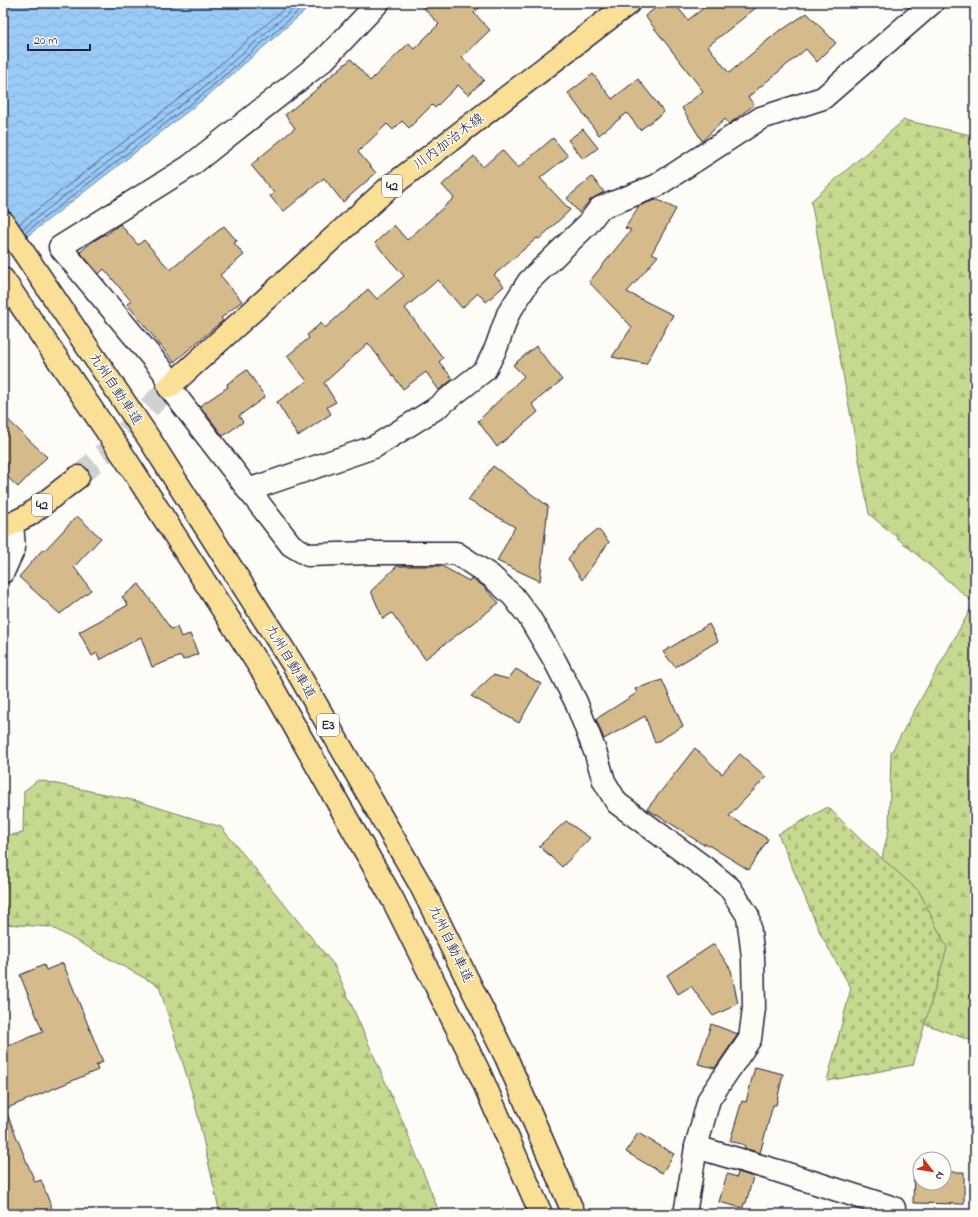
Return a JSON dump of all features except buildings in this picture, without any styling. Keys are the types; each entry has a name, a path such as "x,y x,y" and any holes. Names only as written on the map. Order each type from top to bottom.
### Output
{"main road":[{"name":"川内加治木線","path":"169,388 386,190 629,3"},
{"name":"九州自動車道","path":"3,222 150,440 290,660 420,884 506,1057 574,1214"},
{"name":"九州自動車道","path":"4,280 126,458 270,683 393,900 479,1072 541,1214"},
{"name":"42","path":"8,526 29,515 78,478"}],"street":[{"path":"378,3 324,60 190,166 60,247 164,372 169,388 291,545 308,555 456,553 491,576 512,596 529,617 555,660 576,702 596,754 604,781 617,803 730,888 748,916 753,956 754,1008 751,1033 750,1040 709,1099 696,1147 685,1214"},
{"path":"248,490 374,447 435,409 485,370 496,348 508,314 529,281 586,225 600,208 656,186 761,118 823,98 932,3"},
{"path":"3,572 14,548 8,526"},
{"path":"696,1147 778,1171 894,1208"}],"green space":[{"path":"904,120 975,136 975,1042 908,1018 861,945 889,829 891,753 974,603 869,514 811,201"},
{"path":"38,780 137,801 221,827 334,965 405,1127 440,1214 220,1214 194,1099 159,986 51,927 3,924 3,836 23,833 24,791"},
{"path":"828,807 861,840 919,891 947,948 913,1065 827,1081 851,988 821,935 778,834"}],"water":[{"path":"3,3 314,3 205,98 3,255"}],"tunnel":[{"path":"78,477 114,444 169,387"}]}
